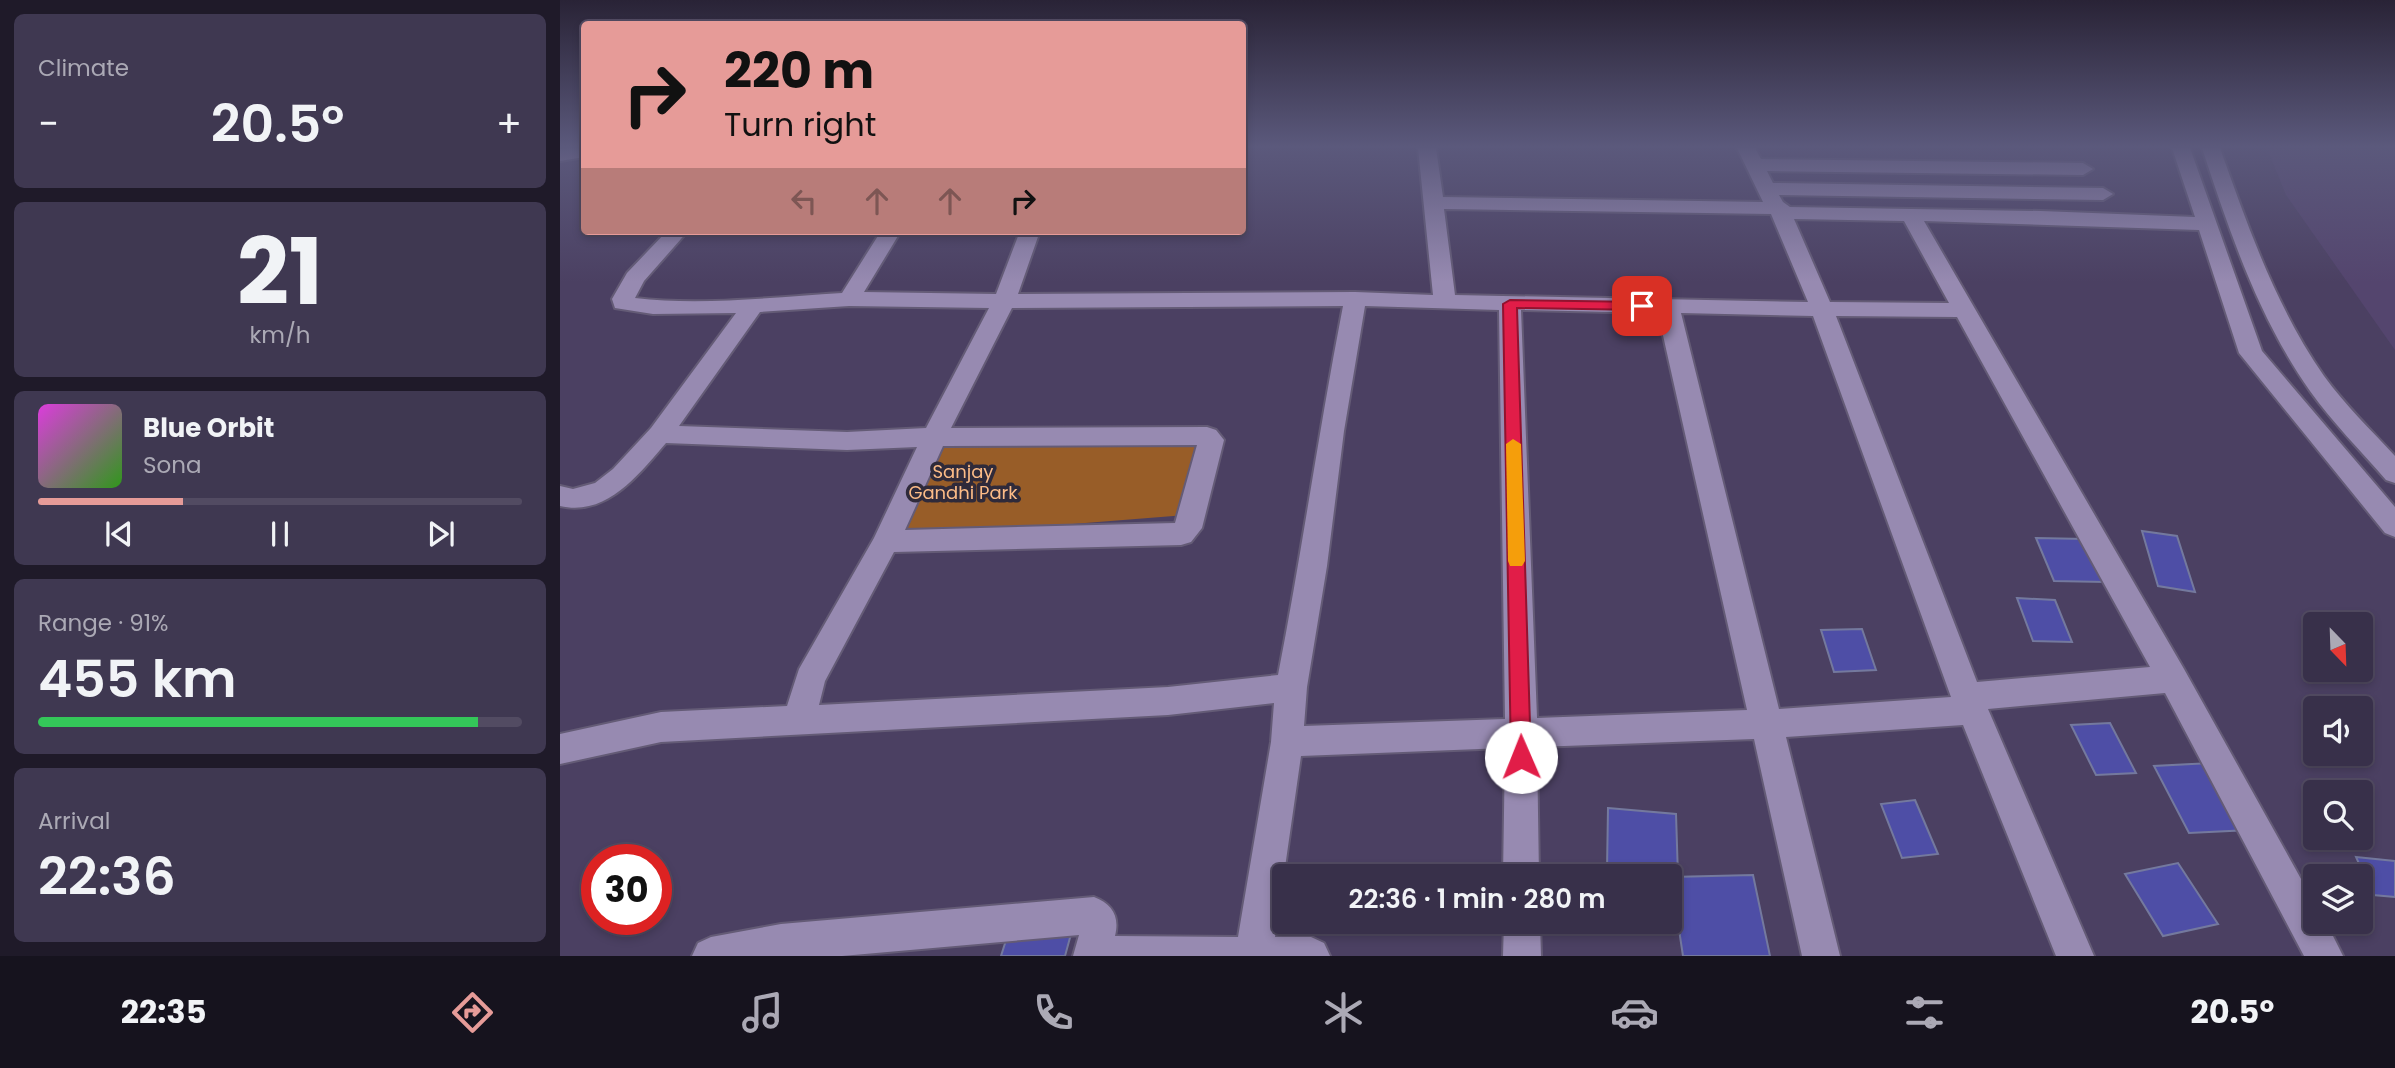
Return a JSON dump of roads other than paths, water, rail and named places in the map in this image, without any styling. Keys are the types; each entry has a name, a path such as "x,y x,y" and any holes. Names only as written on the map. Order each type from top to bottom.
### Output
{"street":[{"path":"1433,193 1445,302"},
{"path":"1769,193 1822,309 1970,704 2075,956"},
{"path":"1881,193 1965,310 1989,357 2173,679 2324,956"},
{"path":"1952,193 1965,216"},
{"path":"2029,193 2041,217"},
{"path":"2068,193 2103,194"},
{"path":"2196,193 2251,353 2395,526"},
{"path":"2227,193 2263,289 2289,340 2318,384 2395,473"},
{"path":"1435,203 1778,209 1793,214 2041,217 2193,223 2208,226"},
{"path":"674,235 635,278 623,303 653,307 753,306 849,299 1355,299 1510,304 1965,310"},
{"path":"849,299 889,235"},
{"path":"799,718 810,679 886,541 934,437 1004,301 1029,235"},
{"path":"1254,956 1287,741 1291,687 1313,566 1331,431 1355,299"},
{"path":"1510,304 1521,733 1521,864"},
{"path":"564,504 604,490 614,483 660,434 753,306"},
{"path":"1668,306 1821,956"},
{"path":"660,434 847,442 934,437 1207,436 1211,443 1188,528 1181,534 886,541"},
{"path":"1287,741 1765,724 1970,704 2173,679"},
{"path":"560,748 661,727 1168,701 1291,687"},
{"path":"711,956 1094,915 1100,923 1093,955 1311,956"},
{"path":"1521,934 1522,956"}],"park label":[{"name":"Sanjay Gandhi Park","path":"963,482"}]}
